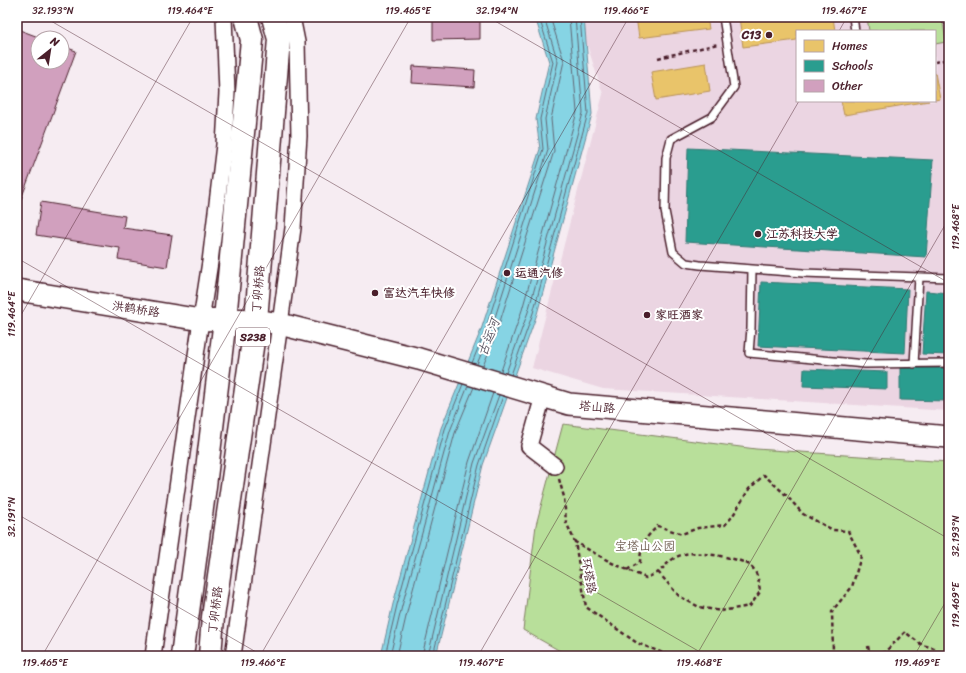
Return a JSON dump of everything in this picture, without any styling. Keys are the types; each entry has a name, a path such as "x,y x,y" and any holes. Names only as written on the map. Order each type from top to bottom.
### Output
{"main road":[{"name":"S238","path":"182,656 205,486 225,319 252,40 246,17"},
{"name":"丁卯桥路","path":"210,656 213,616 256,320 279,40 273,17"}],"street":[{"path":"153,656 200,320 210,262 224,146 227,93 224,17"},
{"path":"234,656 293,228 299,136 297,42 292,17"},
{"name":"洪鹤桥路","path":"17,290 200,320 256,320"},
{"name":"塔山路","path":"256,320 280,324 419,359 570,404 949,437"},
{"path":"543,396 529,446 555,466"}],"lane":[{"path":"723,17 734,87 712,117 671,139 666,158 666,211 673,252 686,263 803,273 949,278"},
{"path":"853,17 855,30"},
{"path":"752,269 749,352 865,364 949,363"},
{"path":"914,364 919,277"}],"path":[{"path":"658,58 722,43"},
{"path":"936,62 949,58"},
{"path":"555,466 564,497 566,522 575,542"},
{"path":"627,570 640,562 641,547 658,526 682,534 698,528 725,525 732,517 749,489 764,475 786,494 803,514 834,530 848,531 861,556 852,587 832,611 833,653 849,656"},
{"name":"环塔路","path":"575,542 612,563 646,578 658,572"},
{"name":"环塔路","path":"575,542 586,607 637,642 671,656"},
{"path":"685,554 716,555 735,559 751,566 759,578 760,592 750,606 721,611 699,607 680,596 658,572 669,560 685,554"},
{"path":"875,656 885,652 905,632 922,645 934,648 939,656"},
{"path":"868,646 870,656"}],"shaded area":[{"name":"江苏科技大学","path":"578,17 949,17 949,411 603,389 532,368 603,94"}],"green space":[{"path":"867,17 942,17 946,42 936,44 936,30 869,30"},
{"name":"宝塔山公园","path":"563,424 756,449 949,462 949,656 569,656 523,630 536,525"}],"water":[{"name":"古运河","path":"535,17 584,17 592,114 537,314 483,465 436,656 381,656 393,604 441,428 481,330 540,149 536,119 549,62"}],"building: Homes":[{"path":"636,17 707,17 709,29 639,38"},
{"name":"C13","path":"739,17 833,17 835,30 796,30 796,40 743,47"},
{"path":"706,63 710,91 656,100 651,72"},
{"path":"936,78 940,99 936,100"},
{"path":"841,102 923,102 844,115"}],"building: Schools":[{"path":"688,148 933,160 926,257 685,242"},
{"path":"761,282 908,289 905,353 758,346"},
{"path":"926,291 949,293 949,355 922,354"},
{"path":"900,368 949,368 949,401 900,400"},
{"path":"804,369 887,372 887,389 803,386"}],"building: Other":[{"path":"433,20 480,20 480,39 433,40"},
{"path":"17,29 30,34 30,70 69,70 17,210"},
{"path":"70,49 76,51 70,67"},
{"path":"413,66 475,70 474,87 412,83"},
{"path":"41,202 125,216 123,228 172,235 167,267 118,259 120,248 36,235"}],"place":[{"name":"C13","path":"769,35"},
{"name":"江苏科技大学","path":"758,234"},
{"name":"运通汽修","path":"507,273"},
{"name":"富达汽车快修","path":"375,293"},
{"name":"家旺酒家","path":"647,315"}]}
